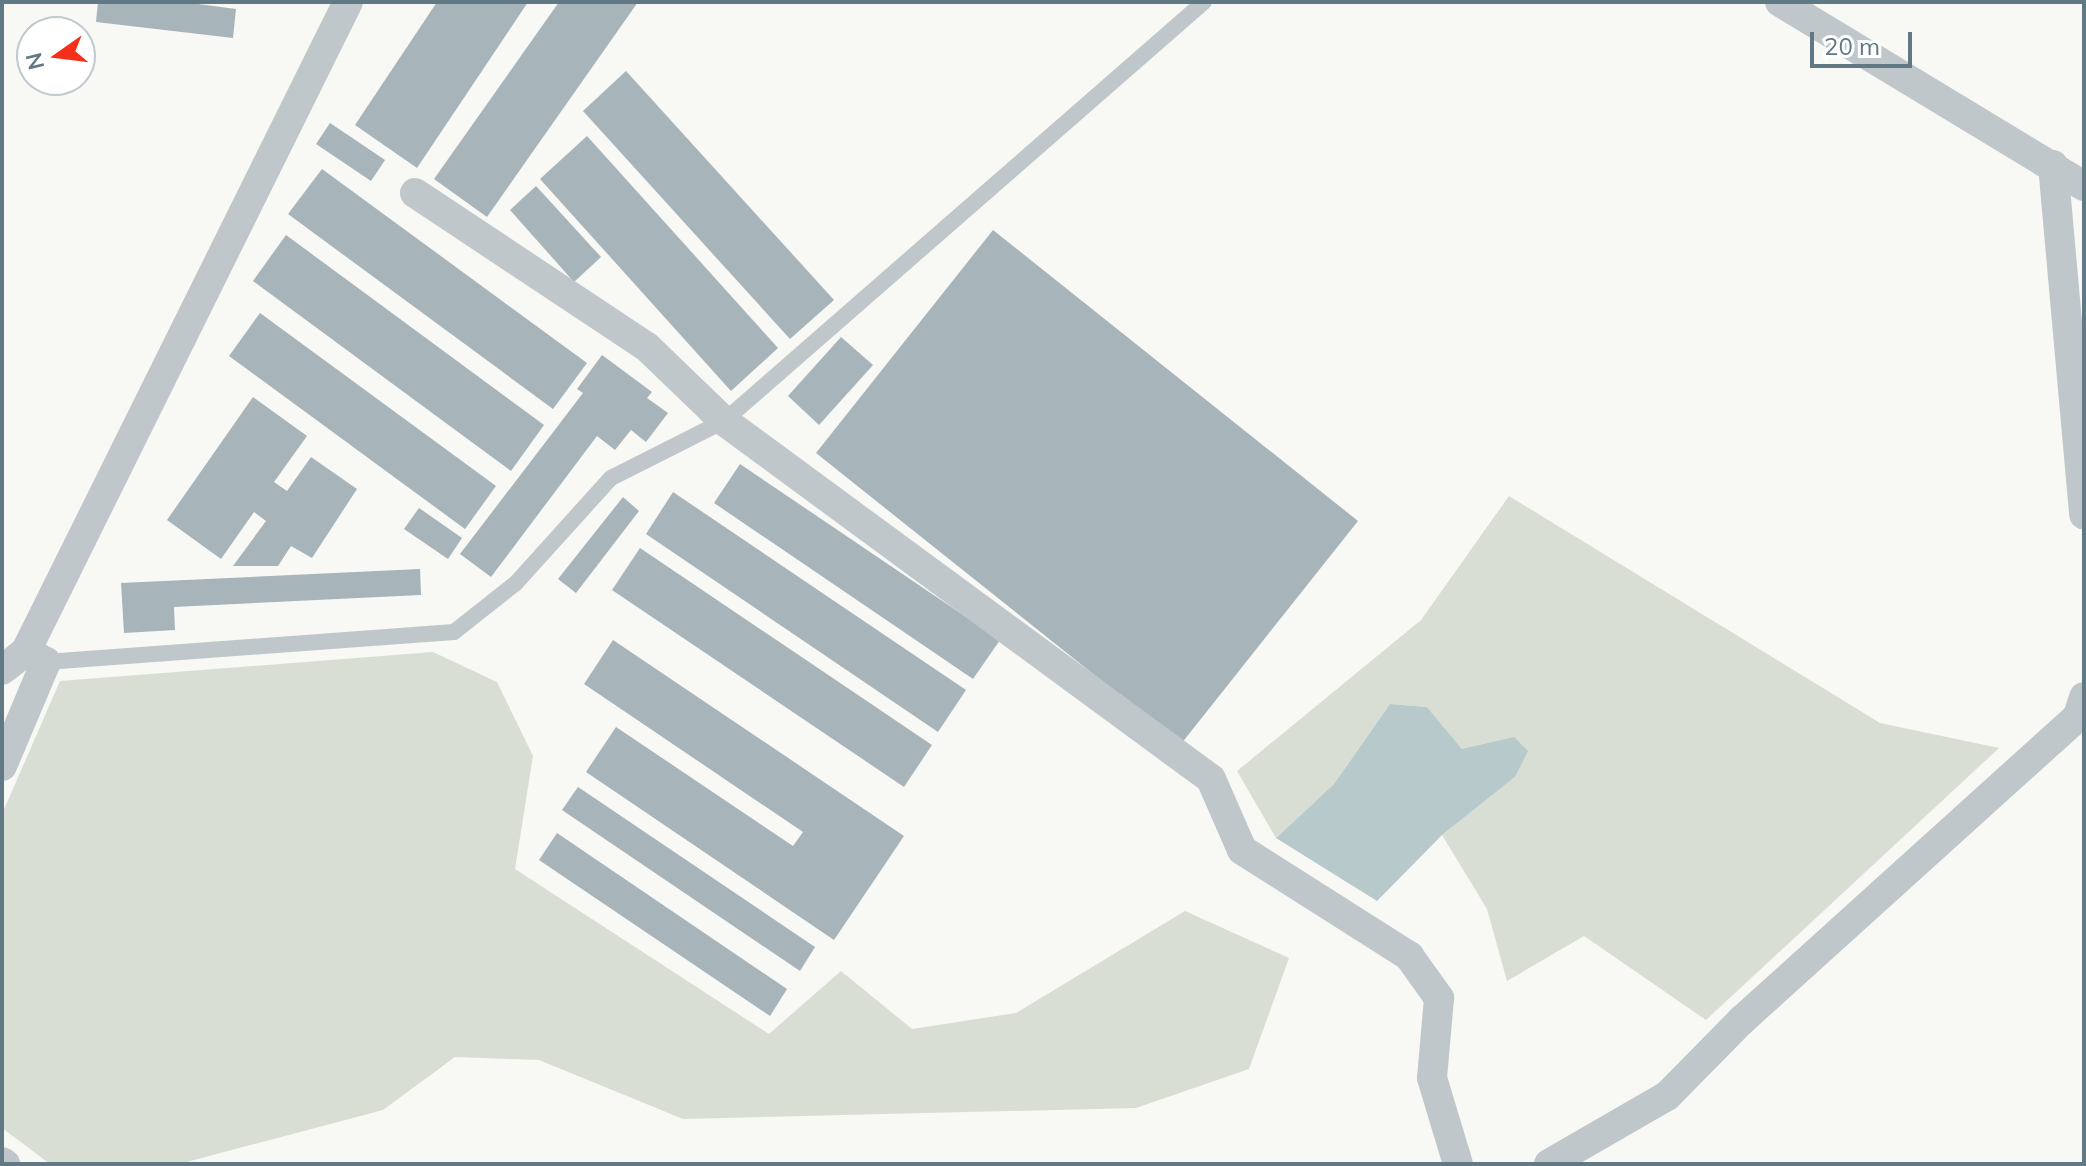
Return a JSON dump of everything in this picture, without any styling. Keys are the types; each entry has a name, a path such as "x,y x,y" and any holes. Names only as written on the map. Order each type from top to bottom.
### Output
{"street":[{"path":"2,766 36,657 348,2"},
{"path":"1780,2 2084,186"},
{"path":"2053,165 2084,515"},
{"path":"415,193 647,347 724,421 1211,779 1242,850 1409,956 1439,998 1432,1078 1458,1164"},
{"path":"2,670 36,657"},
{"path":"1549,1164 1667,1096 1742,1020 2078,716 2084,697"}],"lane":[{"path":"36,657 454,632 516,583 611,478 724,421 1204,2"}],"shaded area":[{"path":"1509,496 1880,723 1999,748 1706,1020 1584,936 1507,981 1487,909 1442,835 1515,777 1462,749 1427,707 1390,704 1334,784 1276,838 1237,771 1421,620"},
{"path":"433,652 497,682 533,756 515,869 769,1034 841,971 912,1029 1016,1013 1185,911 1289,958 1249,1069 1136,1108 683,1119 539,1060 455,1057 383,1110 179,1164 50,1164 2,1128 2,814 60,681"},
{"path":"1390,704 1427,707 1462,749 1514,737 1528,751 1515,777 1442,835 1377,901 1276,838 1334,784"}],"building":[{"path":"98,2 183,2 236,9 233,38 96,22"},
{"path":"437,2 528,2 417,168 355,125"},
{"path":"559,2 638,2 487,217 434,179"},
{"path":"626,71 834,300 790,339 583,111"},
{"path":"330,123 385,160 371,181 316,144"},
{"path":"587,136 778,348 731,391 540,179"},
{"path":"322,169 587,363 553,409 288,214"},
{"path":"536,186 601,257 574,282 510,210"},
{"path":"993,230 1358,521 1181,744 816,453"},
{"path":"286,235 544,425 511,471 253,281"},
{"path":"260,313 496,486 465,529 229,356"},
{"path":"841,337 873,365 819,425 788,396"},
{"path":"602,355 652,392 647,398 668,413 646,442 631,430 615,450 597,436 491,577 460,554 583,393 577,389"},
{"path":"253,397 307,436 274,482 287,491 311,457 357,489 312,558 291,546 278,566 233,566 266,521 254,512 221,559 167,520"},
{"path":"740,464 1000,640 973,679 714,503"},
{"path":"673,492 966,690 938,732 646,534"},
{"path":"623,497 639,511 576,593 558,579"},
{"path":"419,508 462,538 448,559 404,529"},
{"path":"640,548 932,745 904,787 612,590"},
{"path":"420,569 421,595 174,607 175,630 124,633 121,583"},
{"path":"613,640 904,836 834,940 586,772 616,727 793,846 803,832 584,684"},
{"path":"578,787 815,947 800,971 562,810"},
{"path":"557,833 787,989 770,1016 539,860"}]}
